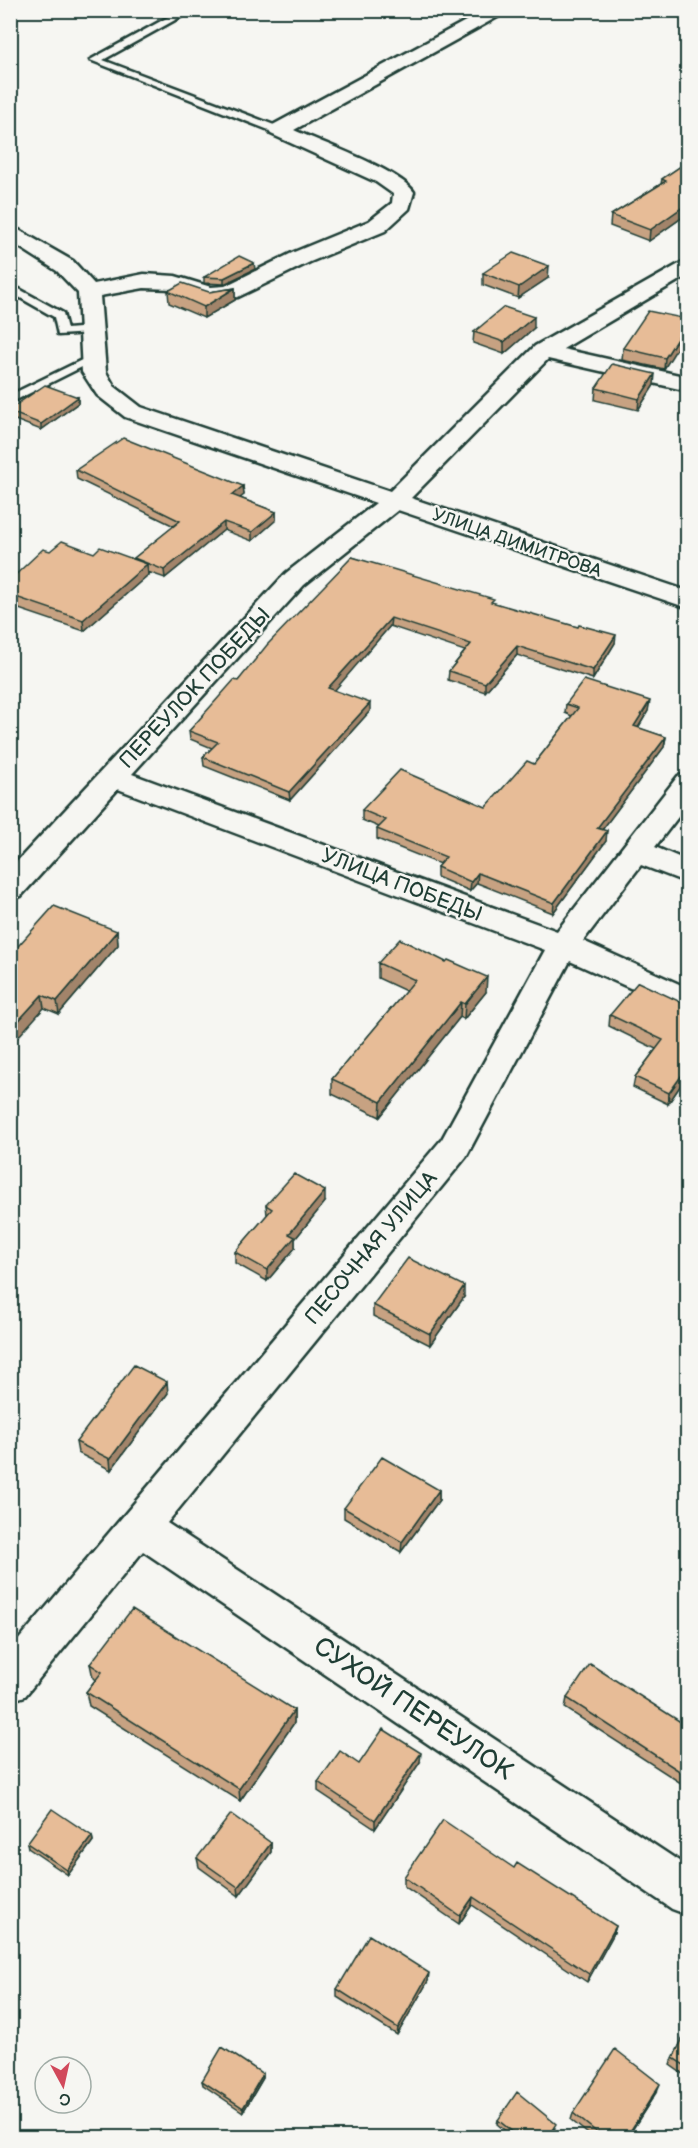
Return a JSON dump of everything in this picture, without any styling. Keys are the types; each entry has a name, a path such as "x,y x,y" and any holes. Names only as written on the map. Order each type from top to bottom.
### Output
{"street":[{"path":"278,130 501,10"},
{"path":"10,231 65,266 89,292 144,281 175,283 210,294 230,292 313,252 378,226 402,205 404,192 383,178 278,130"},
{"name":"ПЕРЕУЛОК ПОБЕДЫ","path":"10,889 296,579 394,501 543,351 687,265"},
{"name":"УЛИЦА ДИМИТРОВА","path":"89,292 94,372 105,390 133,412 687,600"},
{"path":"543,351 687,384"},
{"name":"УЛИЦА ПОБЕДЫ","path":"113,777 563,945 687,1002"},
{"name":"ПЕСОЧНАЯ УЛИЦА","path":"10,1682 454,1148 563,945 687,783"},
{"path":"634,850 687,873"},
{"name":"СУХОЙ ПЕРЕУЛОК","path":"139,1526 687,1893"}],"lane":[{"path":"189,10 95,60 278,130"},
{"path":"10,287 59,315 62,333 91,330"},
{"path":"10,400 92,358"}],"building":[{"path":"687,162 687,204 650,230 611,215 666,181 662,179"},
{"path":"513,253 549,266 519,287 483,273"},
{"path":"239,256 254,263 224,278 204,277"},
{"path":"182,283 209,292 235,288 204,307 168,291"},
{"path":"504,307 534,317 504,342 474,332"},
{"path":"648,311 687,319 687,323 665,358 623,348"},
{"path":"612,364 655,374 639,399 596,388"},
{"path":"45,385 78,397 41,424 10,412 10,409"},
{"path":"123,438 243,486 232,495 276,512 252,532 224,522 164,570 134,558 180,521 76,470"},
{"path":"62,541 94,553 100,547 147,564 83,620 10,595 10,580 43,549 50,551"},
{"path":"352,557 494,599 491,602 578,627 579,625 616,635 593,670 517,646 485,683 449,671 471,644 391,618 328,688 370,703 289,792 203,757 218,742 189,731 234,680 238,681 267,645"},
{"path":"584,680 650,701 634,726 666,737 597,828 607,831 554,903 478,873 471,882 437,867 446,857 377,829 386,820 362,810 400,770 486,807 527,761 534,764 578,708 566,704"},
{"path":"54,906 117,931 57,1001 42,995 10,1030 10,955"},
{"path":"400,939 446,962 448,960 487,977 465,1004 461,1002 381,1102 332,1079 415,980 378,963"},
{"path":"638,982 687,1005 687,1068 669,1093 635,1077 663,1040 610,1015"},
{"path":"294,1174 325,1191 289,1234 295,1237 267,1270 235,1252 272,1209 266,1205"},
{"path":"408,1258 464,1286 430,1334 373,1305"},
{"path":"134,1365 167,1382 110,1459 76,1442"},
{"path":"382,1457 439,1490 402,1542 344,1508"},
{"path":"132,1609 294,1710 239,1789 86,1692 102,1672 90,1664"},
{"path":"590,1664 687,1726 687,1776 567,1698"},
{"path":"383,1729 421,1753 375,1820 318,1782 340,1751 359,1764"},
{"path":"52,1809 92,1836 67,1870 27,1843"},
{"path":"231,1814 271,1843 238,1887 197,1858"},
{"path":"443,1820 514,1868 517,1863 616,1926 589,1974 473,1897 460,1916 404,1877"},
{"path":"369,1935 429,1973 398,2028 337,1989"},
{"path":"687,2030 687,2067 673,2058"},
{"path":"222,2047 263,2074 243,2108 202,2081"},
{"path":"615,2049 660,2084 626,2138 604,2138 573,2113"},
{"path":"517,2092 556,2124 547,2138 520,2138 498,2120"}]}
